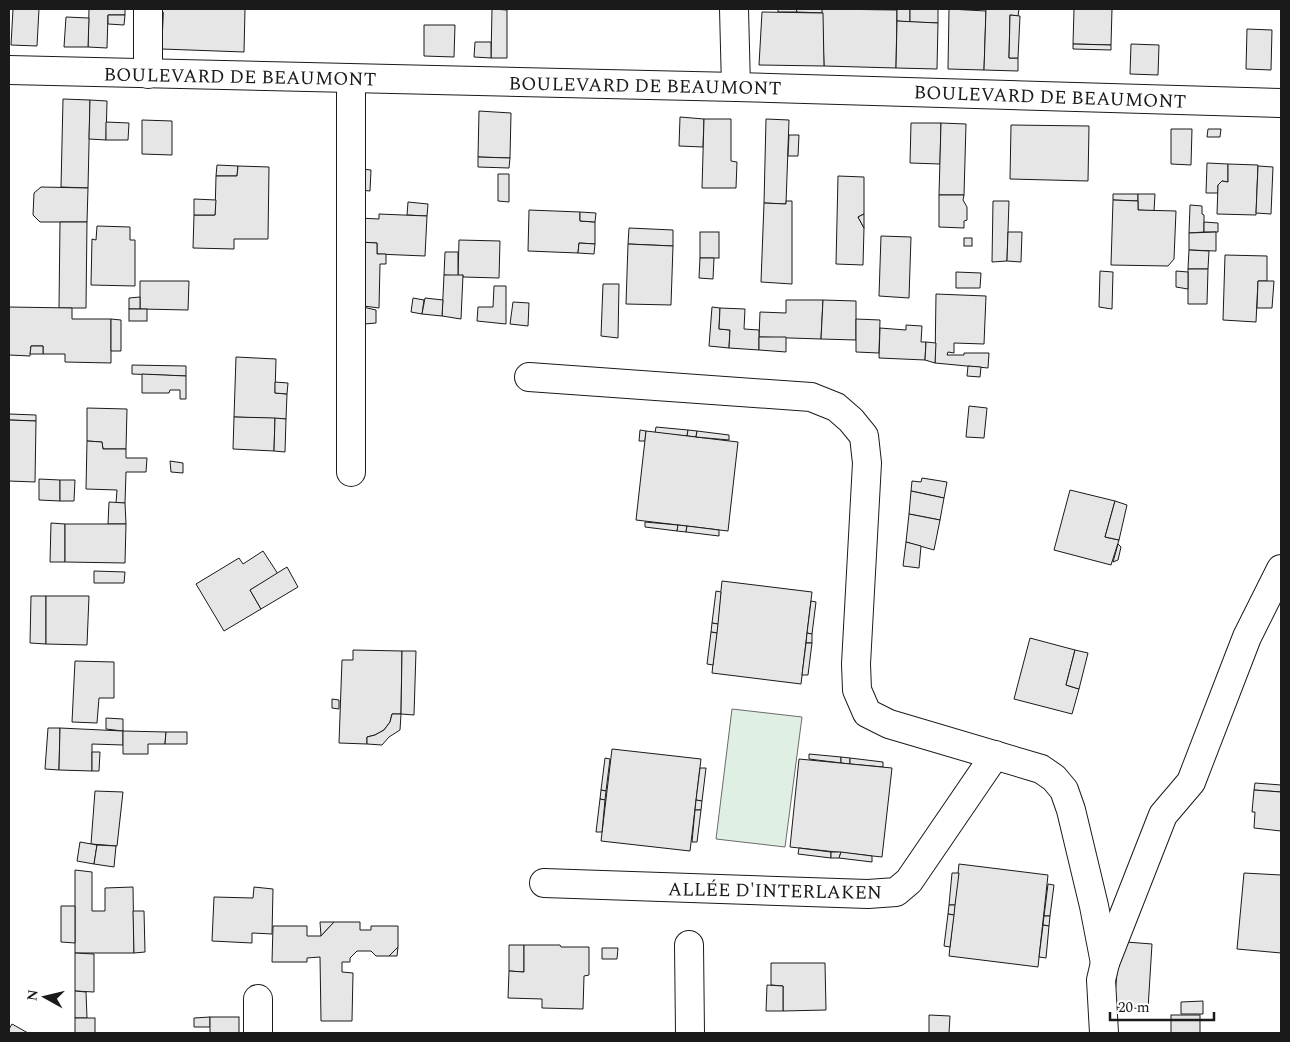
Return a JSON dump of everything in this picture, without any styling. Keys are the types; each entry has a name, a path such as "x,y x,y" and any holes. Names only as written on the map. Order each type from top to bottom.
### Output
{"street":[{"path":"148,9 148,74"},
{"path":"734,9 736,87"},
{"name":"BOULEVARD DE BEAUMONT","path":"9,70 736,87 1281,103"},
{"path":"350,472 352,78"},
{"path":"529,377 811,397 836,407 851,420 864,436 867,463 856,664 857,690 863,705 867,713 889,724 1040,769 1054,778 1064,790 1071,810 1105,963"},
{"path":"1104,1033 1101,980 1105,963 1162,815 1191,782 1247,637 1281,569"},
{"name":"ALLÉE D'INTERLAKEN","path":"544,883 868,894 896,892 908,881 995,755"},
{"path":"689,945 690,1033"},
{"path":"258,999 258,1033"}],"green space":[{"path":"732,709 802,717 785,847 716,839"}],"building":[{"path":"13,9 39,9 37,46 11,45"},
{"path":"89,9 125,9 125,15 108,15 107,48 88,47"},
{"path":"157,9 245,9 244,52 162,49 163,12 156,12"},
{"path":"492,9 507,10 507,58 491,58"},
{"path":"778,9 796,9 797,12 778,12"},
{"path":"796,9 822,9 823,13 797,12"},
{"path":"822,9 897,10 896,68 824,66"},
{"path":"897,9 910,9 910,22 897,21"},
{"path":"910,9 938,9 938,23 910,22"},
{"path":"949,9 986,11 984,70 948,69"},
{"path":"986,9 1019,9 1018,16 1010,15 1009,58 1018,58 1018,71 984,70"},
{"path":"1074,9 1112,9 1111,45 1073,44"},
{"path":"156,12 163,12 162,49 155,49"},
{"path":"762,12 823,13 824,66 759,65"},
{"path":"108,15 125,15 124,25 108,24"},
{"path":"1010,15 1020,16 1018,58 1009,58"},
{"path":"66,17 89,18 88,47 64,47"},
{"path":"897,21 938,23 937,69 896,68"},
{"path":"424,25 455,25 454,57 424,56"},
{"path":"1247,29 1272,30 1271,70 1246,69"},
{"path":"475,42 491,42 491,58 474,57"},
{"path":"1073,44 1111,45 1111,50 1073,49"},
{"path":"1131,44 1159,45 1158,75 1130,74"},
{"path":"63,99 90,100 88,188 61,187"},
{"path":"90,100 107,101 106,140 89,139"},
{"path":"479,111 511,113 510,158 478,157"},
{"path":"680,117 704,119 703,147 679,146"},
{"path":"704,119 731,119 731,161 737,162 736,188 702,188"},
{"path":"766,119 789,120 786,204 764,203"},
{"path":"142,120 172,121 172,155 142,154"},
{"path":"106,122 129,123 128,140 106,140"},
{"path":"911,123 941,123 940,164 910,163"},
{"path":"941,123 966,124 964,195 939,195"},
{"path":"1011,125 1089,126 1088,181 1010,179"},
{"path":"1171,129 1192,129 1191,165 1171,164"},
{"path":"1208,129 1221,129 1220,137 1207,137"},
{"path":"789,135 799,135 798,156 788,156"},
{"path":"478,157 510,158 509,168 478,167"},
{"path":"1207,163 1228,164 1228,182 1222,181 1218,185 1218,193 1206,193"},
{"path":"1228,164 1258,165 1256,215 1217,214 1218,185 1222,181 1228,182"},
{"path":"217,165 238,166 237,176 216,176"},
{"path":"238,166 269,167 268,239 234,239 234,249 193,248 194,215 215,215 216,176 237,176"},
{"path":"1258,166 1273,167 1271,214 1256,213"},
{"path":"361,169 371,170 370,191 360,190"},
{"path":"498,174 509,174 509,202 498,201"},
{"path":"838,176 864,177 864,214 858,217 864,228 863,265 836,264"},
{"path":"41,187 88,188 87,222 40,222 33,215 34,193"},
{"path":"1113,194 1138,194 1138,201 1113,200"},
{"path":"1138,194 1155,194 1154,211 1138,210"},
{"path":"939,195 964,195 963,200 967,207 967,220 964,221 964,228 939,227"},
{"path":"194,199 216,200 215,215 194,215"},
{"path":"1113,200 1138,201 1138,210 1176,211 1174,259 1168,266 1111,265"},
{"path":"786,201 792,201 792,284 761,282 764,203 786,204"},
{"path":"993,201 1009,201 1007,261 992,262"},
{"path":"408,202 428,204 427,216 407,215"},
{"path":"1190,205 1202,206 1204,232 1189,233"},
{"path":"529,210 580,212 580,221 595,222 595,244 579,243 578,253 528,251"},
{"path":"580,212 596,213 595,222 580,221"},
{"path":"379,214 427,216 425,256 377,254 377,243 359,242 359,218 379,219"},
{"path":"864,214 864,228 858,217"},
{"path":"60,222 87,222 86,308 59,308"},
{"path":"1204,222 1218,223 1218,232 1204,232"},
{"path":"97,226 130,227 130,240 135,240 135,286 91,285 92,239 96,240"},
{"path":"629,228 673,230 673,246 628,244"},
{"path":"700,232 719,232 719,258 700,258"},
{"path":"1008,232 1022,232 1021,262 1007,261"},
{"path":"1216,232 1216,251 1189,250 1189,233"},
{"path":"881,236 911,237 909,298 879,296"},
{"path":"964,238 972,238 972,246 964,246"},
{"path":"459,240 500,241 499,278 458,276"},
{"path":"359,242 377,243 377,254 386,254 386,264 380,264 379,308 356,305"},
{"path":"579,243 595,244 594,254 578,253"},
{"path":"628,244 673,246 671,305 626,304"},
{"path":"1189,250 1209,251 1208,269 1188,269"},
{"path":"445,252 458,252 458,276 444,275"},
{"path":"1225,255 1267,256 1267,281 1258,281 1256,322 1223,320"},
{"path":"700,258 714,258 713,279 699,278"},
{"path":"1188,269 1208,269 1207,304 1188,304"},
{"path":"1100,271 1113,272 1112,309 1099,307"},
{"path":"1176,271 1188,272 1188,289 1176,287"},
{"path":"956,272 981,273 980,288 956,288"},
{"path":"444,275 463,275 461,319 442,316"},
{"path":"140,281 189,281 188,310 140,309"},
{"path":"1258,281 1274,281 1272,308 1257,308"},
{"path":"603,284 619,284 618,338 601,336"},
{"path":"494,286 506,286 506,324 477,321 478,307 493,307"},
{"path":"936,294 986,296 984,344 954,343 954,353 948,352 947,355 989,353 988,368 935,363"},
{"path":"140,297 140,309 129,309 129,298"},
{"path":"413,298 424,300 422,314 411,312"},
{"path":"425,298 443,300 442,316 422,314"},
{"path":"786,300 823,300 821,339 759,337 760,312 786,313"},
{"path":"823,300 856,301 856,340 821,339"},
{"path":"513,302 529,303 528,326 510,324"},
{"path":"9,307 72,308 72,319 111,319 111,363 65,362 65,354 43,354 43,346 31,346 30,356 9,355"},
{"path":"363,307 376,310 376,323 364,324"},
{"path":"712,307 720,308 719,329 730,330 729,348 709,346"},
{"path":"720,308 745,309 744,329 759,330 759,350 729,348 730,330 719,329"},
{"path":"129,309 147,309 147,321 129,321"},
{"path":"111,319 121,320 121,351 111,351"},
{"path":"856,319 880,320 879,353 856,352"},
{"path":"906,325 922,326 921,342 926,342 925,360 879,358 880,328 906,330"},
{"path":"759,337 786,337 786,352 759,350"},
{"path":"926,342 936,343 935,363 925,360"},
{"path":"31,346 43,346 43,354 30,354"},
{"path":"236,357 276,359 275,393 287,394 286,419 234,417"},
{"path":"132,365 186,366 186,376 132,374"},
{"path":"968,366 981,367 980,377 967,376"},
{"path":"142,374 186,376 186,399 180,399 180,390 170,390 169,393 142,393"},
{"path":"275,382 288,383 287,394 275,393"},
{"path":"969,406 987,408 984,438 966,437"},
{"path":"87,408 127,409 126,449 103,449 102,442 87,441"},
{"path":"9,414 36,415 36,421 9,420"},
{"path":"234,417 275,418 274,451 233,449"},
{"path":"275,418 286,419 285,452 274,451"},
{"path":"9,420 36,421 35,482 9,481"},
{"path":"656,427 688,430 687,436 655,433"},
{"path":"640,430 646,431 645,441 639,441"},
{"path":"688,430 697,431 696,437 687,436"},
{"path":"646,431 738,442 728,531 636,520"},
{"path":"697,431 729,435 729,440 696,437"},
{"path":"87,441 102,442 103,449 126,449 126,458 147,458 146,472 126,472 125,503 116,503 117,490 86,489"},
{"path":"170,461 183,463 183,473 171,472"},
{"path":"922,478 947,482 944,498 911,491 912,481 921,482"},
{"path":"39,479 60,480 60,501 39,500"},
{"path":"60,480 75,480 74,501 60,501"},
{"path":"1070,490 1115,501 1105,537 1119,540 1111,565 1054,550"},
{"path":"911,491 944,498 940,520 909,514"},
{"path":"1115,501 1127,505 1119,540 1105,537"},
{"path":"109,502 125,503 126,524 108,524"},
{"path":"909,514 940,520 934,550 906,542"},
{"path":"645,522 678,525 677,531 645,527"},
{"path":"51,523 65,524 65,562 50,562"},
{"path":"65,524 126,524 125,563 65,562"},
{"path":"678,525 687,526 686,532 677,531"},
{"path":"687,526 719,530 719,536 686,532"},
{"path":"906,542 921,546 919,568 903,566"},
{"path":"1118,544 1121,547 1118,560 1113,562"},
{"path":"263,551 278,574 250,590 261,609 224,631 196,584 239,558 243,564"},
{"path":"287,567 298,587 261,609 250,590"},
{"path":"94,571 125,572 124,583 94,583"},
{"path":"722,581 812,592 801,684 712,673"},
{"path":"716,591 721,592 718,624 712,623"},
{"path":"31,596 46,596 46,644 30,643"},
{"path":"46,596 89,596 87,645 46,644"},
{"path":"811,601 816,602 812,634 807,633"},
{"path":"712,623 718,624 717,633 711,632"},
{"path":"711,632 717,633 713,665 707,664"},
{"path":"807,633 812,634 812,643 806,643"},
{"path":"1030,638 1075,650 1066,685 1079,689 1072,714 1014,699"},
{"path":"806,643 812,643 808,675 802,675"},
{"path":"353,650 402,651 401,714 392,714 390,722 384,730 367,737 367,744 339,743 342,660 353,660"},
{"path":"1075,650 1088,653 1079,689 1066,685"},
{"path":"402,651 416,651 414,715 401,714"},
{"path":"75,661 114,662 114,698 99,698 97,723 72,722"},
{"path":"332,699 339,700 339,709 332,708"},
{"path":"392,714 401,714 400,730 389,737 382,745 367,744 367,737 384,730 390,722"},
{"path":"106,718 123,719 123,731 106,729"},
{"path":"48,728 60,728 59,770 45,769"},
{"path":"60,728 123,731 123,745 92,744 92,771 59,770"},
{"path":"123,731 166,732 165,744 148,744 148,754 123,754"},
{"path":"166,732 187,732 187,744 165,744"},
{"path":"612,749 701,759 690,851 601,841"},
{"path":"92,752 100,752 99,771 92,771"},
{"path":"809,754 841,757 841,763 809,759"},
{"path":"841,757 850,758 850,764 841,763"},
{"path":"605,758 610,759 606,791 601,790"},
{"path":"850,758 883,762 883,767 850,764"},
{"path":"799,759 892,768 882,857 790,847"},
{"path":"700,768 706,768 702,801 696,800"},
{"path":"1255,783 1281,785 1281,792 1254,790"},
{"path":"601,790 606,791 605,800 600,799"},
{"path":"1254,790 1281,792 1281,831 1254,828 1255,812 1252,812"},
{"path":"95,791 123,792 117,846 91,844"},
{"path":"600,799 605,800 602,832 596,832"},
{"path":"696,800 702,801 701,810 695,810"},
{"path":"695,810 701,810 697,842 692,842"},
{"path":"80,842 97,845 94,864 77,861"},
{"path":"97,845 116,846 114,867 94,864"},
{"path":"799,848 831,852 831,858 798,854"},
{"path":"831,852 841,852 839,858 831,858"},
{"path":"841,852 872,856 872,862 839,858"},
{"path":"959,864 1048,875 1038,967 949,956"},
{"path":"75,870 92,872 92,911 105,911 105,888 133,887 134,953 75,953"},
{"path":"952,873 959,873 955,905 949,905"},
{"path":"1244,873 1281,875 1281,953 1237,949"},
{"path":"1048,884 1054,885 1050,916 1044,916"},
{"path":"254,887 273,889 272,934 252,933 252,943 212,941 214,897 253,898"},
{"path":"949,905 955,905 954,915 948,914"},
{"path":"61,906 75,906 75,943 61,942"},
{"path":"133,911 144,911 145,952 134,953"},
{"path":"948,914 954,915 950,947 944,946"},
{"path":"1044,916 1050,916 1049,926 1043,925"},
{"path":"320,922 334,922 321,936"},
{"path":"334,922 360,922 360,930 371,930 371,926 398,926 398,947 389,956 376,956 371,951 357,951 350,958 350,962 342,962 342,972 353,973 352,1021 321,1021 320,957 307,958 307,962 272,962 273,926 307,926 307,936 321,936"},
{"path":"1043,925 1049,926 1046,958 1039,957"},
{"path":"1126,942 1152,944 1148,1009 1114,1007 1117,972"},
{"path":"509,945 524,945 524,972 509,971"},
{"path":"524,945 589,947 589,975 584,976 583,1009 542,1008 542,999 508,998 509,971 524,972"},
{"path":"398,947 397,956 389,956"},
{"path":"602,948 618,948 617,959 602,959"},
{"path":"75,953 94,954 94,992 75,991"},
{"path":"771,963 825,963 826,1010 783,1011 783,986 771,985"},
{"path":"767,985 783,986 783,1011 766,1011"},
{"path":"75,991 86,992 87,1018 75,1018"},
{"path":"1203,1001 1203,1014 1181,1014 1181,1002"},
{"path":"929,1015 950,1016 949,1033 929,1033"},
{"path":"1171,1015 1200,1015 1200,1033 1171,1033"},
{"path":"210,1017 210,1027 194,1027 194,1018"},
{"path":"210,1017 239,1017 239,1033 210,1033"},
{"path":"75,1018 95,1018 95,1033 75,1033"},
{"path":"12,1024 28,1033 9,1033"}]}
